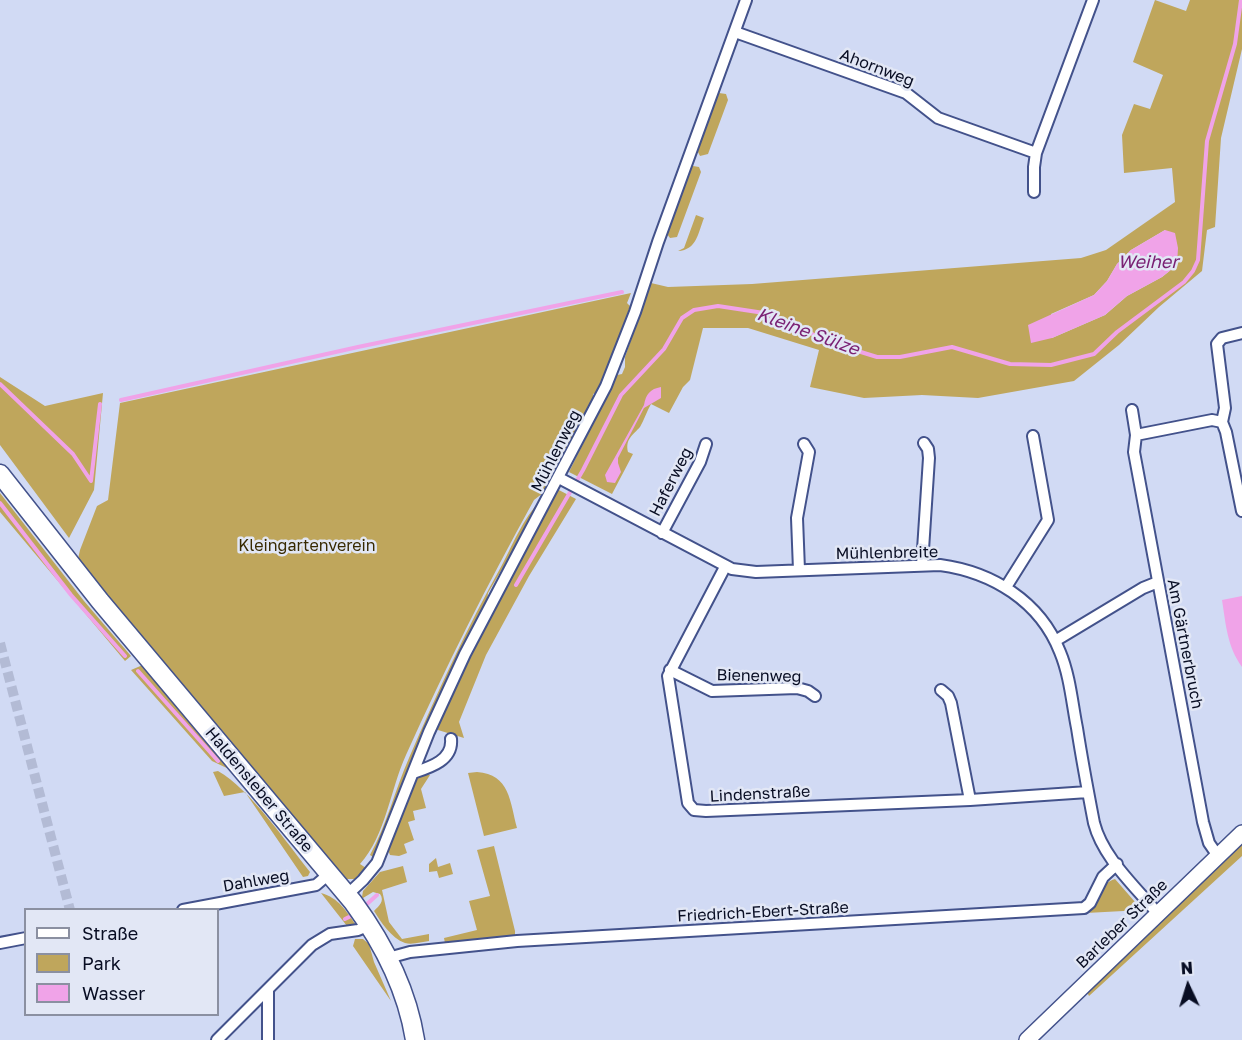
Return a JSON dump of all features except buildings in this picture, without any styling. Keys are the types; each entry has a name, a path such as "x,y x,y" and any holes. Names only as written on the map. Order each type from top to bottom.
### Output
{"main road":[{"name":"Haldensleber Straße","path":"0,474 67,561 351,898 388,958 402,992 414,1040"},
{"name":"Barleber Straße","path":"1027,1040 1242,833"}],"street":[{"name":"Mühlenweg","path":"351,898 376,863 429,732 479,625 606,386 635,312 746,0"},
{"path":"1034,192 1036,153 1093,0"},
{"name":"Ahornweg","path":"735,32 906,93 938,118 1036,153"},
{"path":"1242,333 1222,338 1216,344 1225,408 1222,422 1242,511"},
{"name":"Am Gärtnerbruch","path":"1132,410 1137,435 1134,452 1206,837 1218,856"},
{"path":"1137,435 1212,420 1222,422"},
{"path":"1006,587 1048,521 1033,436"},
{"path":"922,565 929,458 928,449 924,443"},
{"name":"Haferweg","path":"662,533 700,462 706,444"},
{"path":"799,570 797,512 808,452 804,444"},
{"name":"Mühlenbreite","path":"559,478 725,567 756,572 922,565 965,569 995,580 1006,587 1038,615 1055,641 1068,678 1094,823 1099,838 1158,914"},
{"name":"Lindenstraße","path":"725,567 670,670 668,682 688,803 694,810 970,800 1088,792"},
{"path":"1055,641 1143,588 1158,582"},
{"name":"Bienenweg","path":"670,670 712,691 797,688 815,696"},
{"path":"941,690 948,696 951,703 970,800"},
{"path":"413,773 433,765 448,755 452,747 451,739"},
{"name":"Friedrich-Ebert-Straße","path":"388,958 410,951 517,941 1084,909 1090,903 1103,877 1117,864"},
{"name":"Dahlweg","path":"189,908 316,885 330,873"},
{"path":"217,1040 300,955 320,939 330,934 362,929 367,921"},
{"path":"0,943 24,938"},
{"path":"268,989 268,1040"}],"green space":[{"path":"1155,0 1186,11 1190,0 1242,0 1242,49 1221,138 1215,227 1207,230 1202,271 1119,345 1074,381 978,398 922,395 864,398 810,387 819,350 748,328 703,328 690,380 683,387 669,413 651,404 640,427 629,440 628,452 633,454 612,494 569,472 617,375 622,374 625,357 651,283 668,287 752,284 1081,258 1106,250 1175,202 1172,168 1124,173 1122,135 1134,104 1150,109 1163,75 1133,62","holes":["1165,230 1177,265 1162,277 1127,296 1105,315 1052,338 1051,314 1094,295 1107,281 1117,264 1131,250"]},
{"path":"719,93 726,94 728,100 708,154 700,156 697,150"},
{"path":"693,166 699,167 701,172 677,237 670,238 667,234 668,229 689,169"},
{"path":"696,215 704,218 696,240 689,248 678,251 684,248"},
{"name":"Kleingartenverein","path":"631,293 627,303 630,306 627,319 599,392 593,394 593,400 543,493 534,500 452,658 400,769 376,840 360,864 366,868 356,879 345,879 155,657 78,559 97,506 108,500 120,403"},
{"path":"0,377 45,406 103,393 94,490 69,538 0,445"},
{"path":"557,489 576,499 529,576 486,655 459,722 464,738 438,730 436,727 467,657"},
{"path":"0,493 84,601 131,656 125,661 0,512"},
{"path":"545,496 488,593 487,603 381,845 373,857 370,855 404,770 453,660 521,529"},
{"path":"145,664 313,866 312,869 231,770 212,761 131,670"},
{"path":"218,771 244,792 224,796 213,772"},
{"path":"477,772 496,778 507,791 517,828 484,836 468,773"},
{"path":"423,773 430,775 421,789 426,808 413,811 415,820 408,822 414,840 404,844 407,853 399,856 390,855 387,848 417,777"},
{"path":"247,795 310,872 308,876 303,877"},
{"path":"1242,840 1242,856 1089,996 1086,990"},
{"path":"494,846 515,937 445,943 444,938 477,930 469,901 490,896 477,850"},
{"path":"436,858 438,867 450,863 453,874 439,878 437,871 429,872 429,864"},
{"path":"403,866 407,882 382,890 389,922 402,939 429,934 429,941 411,944 400,941 387,929 374,911 382,901 380,894 373,892 362,897 363,891 380,872"},
{"path":"1115,879 1142,910 1086,913 1102,889"},
{"path":"321,893 337,902 356,925 347,926"},
{"path":"355,939 363,939 369,944 374,962 391,1001 353,946"}],"water":[{"name":"Weiher","path":"1165,230 1175,233 1178,248 1177,265 1162,277 1127,296 1105,315 1052,338 1031,343 1028,325 1094,295 1107,281 1117,264 1131,250"},
{"path":"661,387 661,398 644,408 618,458 621,472 615,483 607,482 605,475 644,405 647,395"},
{"path":"1242,596 1242,667 1230,643 1222,600"}],"waterway":[{"name":"Kleine Sülze","path":"516,585 583,470 621,395 664,349 682,318 694,310 718,306 764,313 835,344 877,357 900,357 952,347 1010,364 1051,365 1094,354 1117,332 1184,282 1198,260 1207,141 1235,44 1241,0"},
{"path":"121,400 358,347 622,292"},
{"path":"0,384 73,454 91,481 100,404"},
{"path":"0,503 71,595 125,656"},
{"path":"138,671 218,761"},
{"name":"Kleine Sülze","path":"367,904 377,895"},
{"name":"Kleine Sülze","path":"345,919 349,917"}],"tunnel":[{"path":"0,643 69,908"}]}
